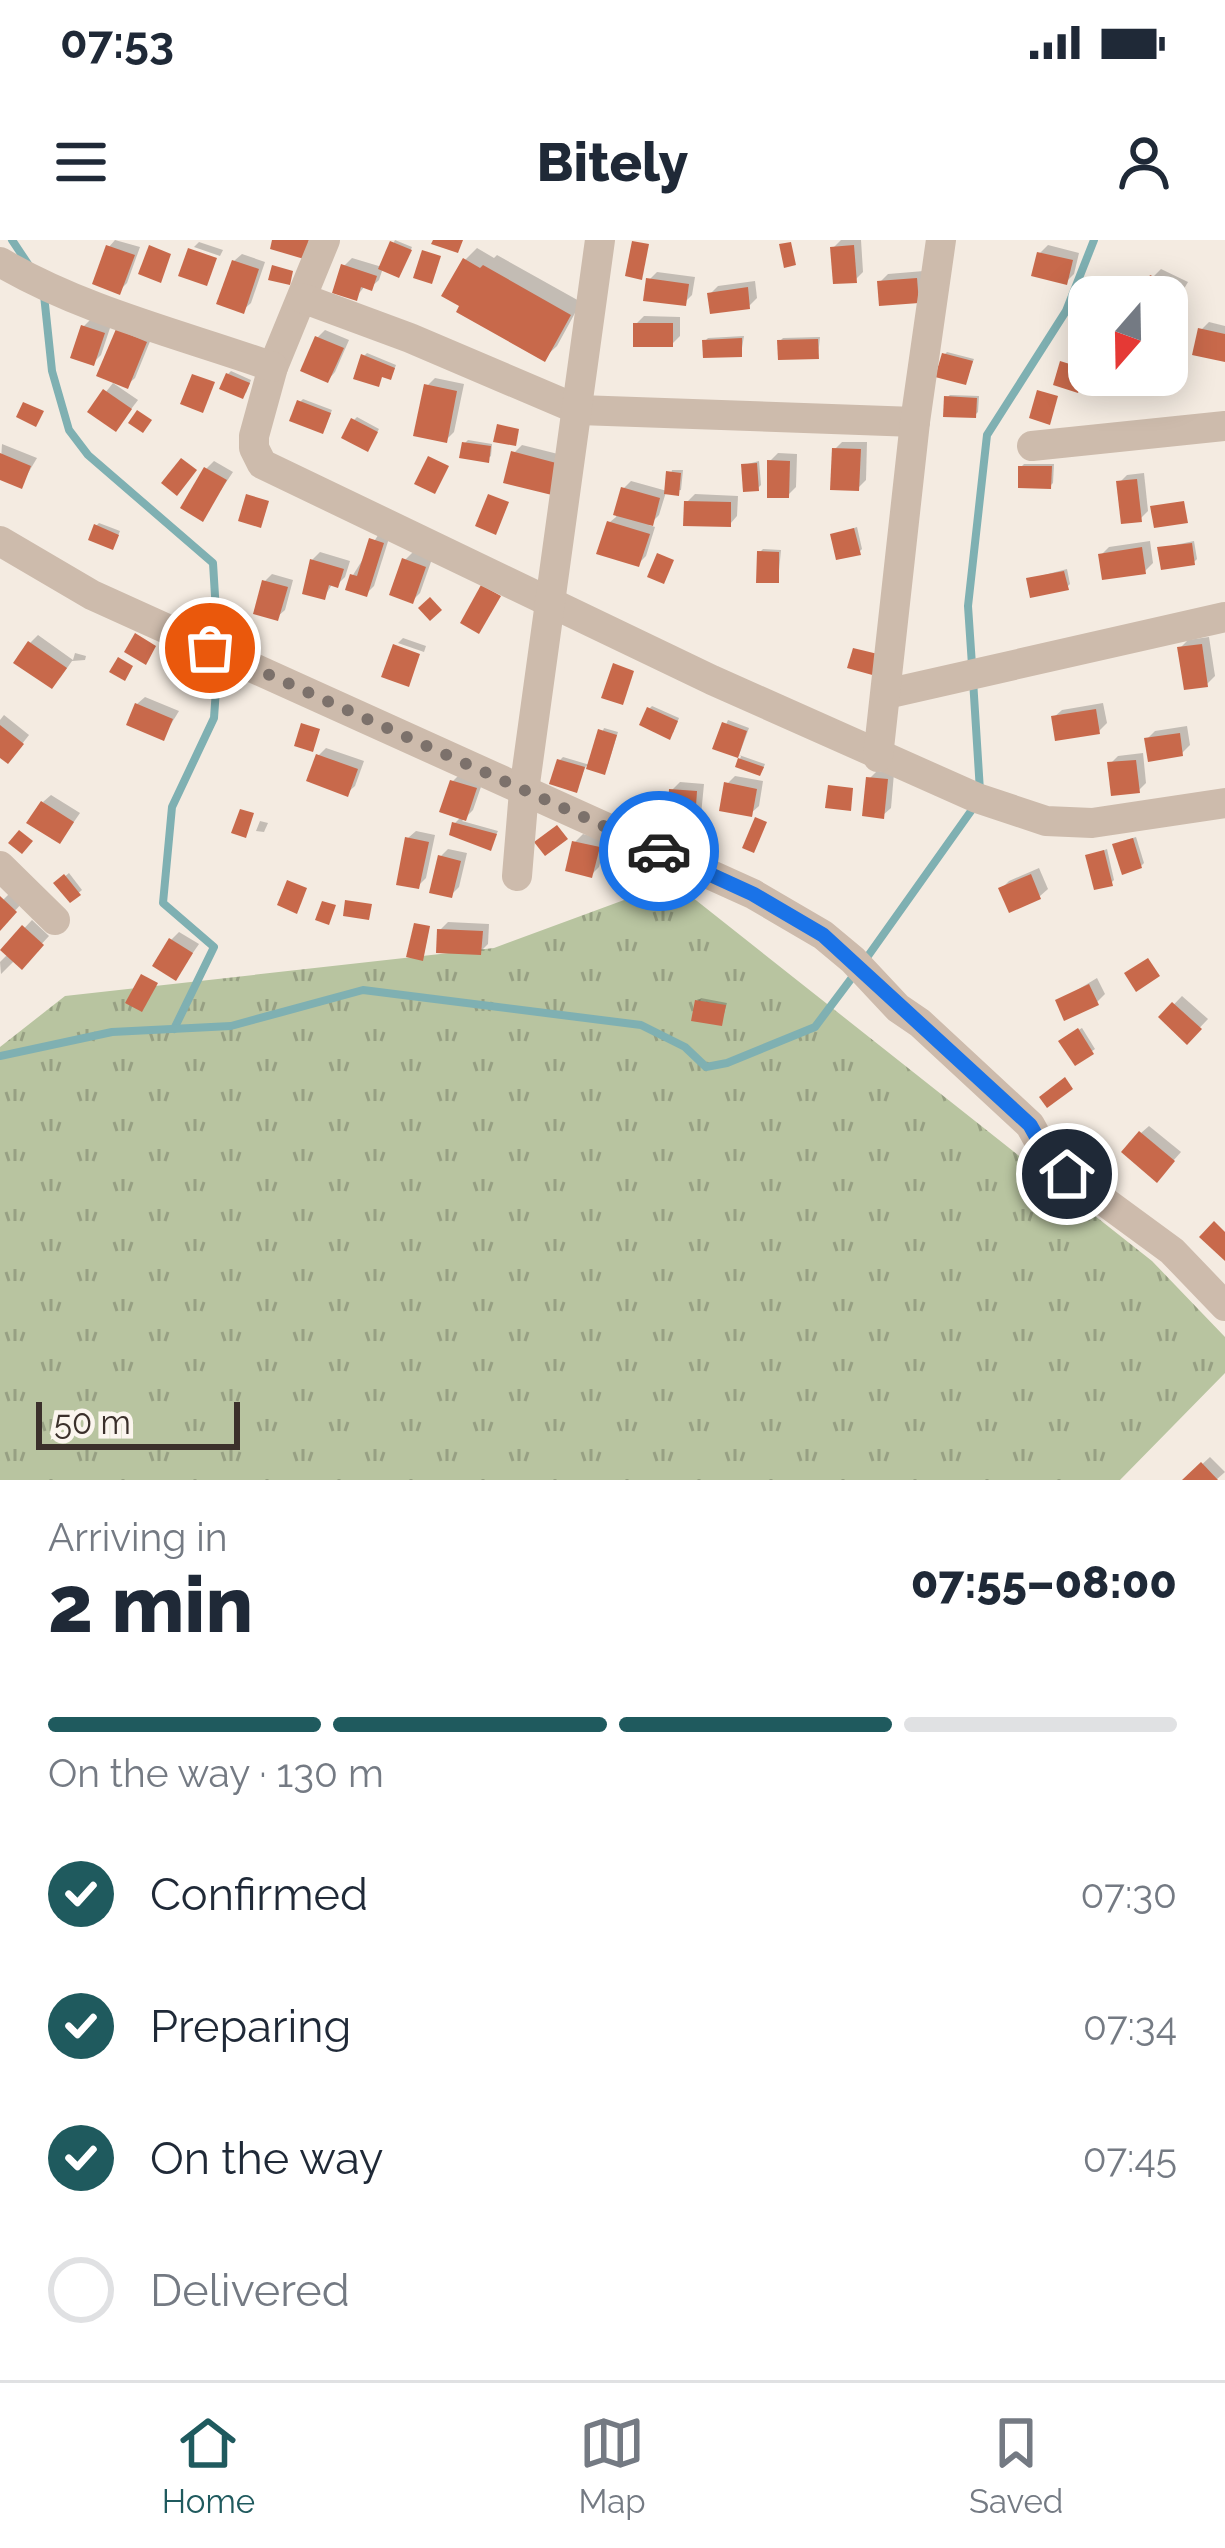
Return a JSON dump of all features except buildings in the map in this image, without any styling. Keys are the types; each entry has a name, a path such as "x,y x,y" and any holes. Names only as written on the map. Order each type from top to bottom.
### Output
{"street":[{"path":"325,240 273,367 254,436 262,464 878,758 979,799 1046,820 1092,823 1225,803"},
{"path":"517,876 524,791 600,240"},
{"path":"878,758 915,422 941,240"},
{"path":"0,262 87,302 273,367"},
{"path":"302,298 579,410 915,422"},
{"path":"1032,446 1225,426"},
{"path":"0,541 92,595 753,894 823,935 1030,1125 1045,1152 1067,1174 1172,1251 1225,1306"},
{"path":"886,694 1225,617"},
{"path":"0,866 55,920"}],"green space":[{"path":"673,882 1152,1261 1225,1337 1225,1373 1120,1480 0,1480 0,1047 65,996 494,948"}],"waterway":[{"path":"12,240 28,264"},
{"path":"972,665 968,606 987,435 1066,311 1094,240"},
{"path":"44,295 52,371 69,430 88,455 213,563 218,645"},
{"path":"174,1029 214,947 163,903 172,807 214,718 218,660"},
{"path":"973,680 980,791"},
{"path":"863,963 976,804"},
{"path":"0,1056 112,1032 231,1026 363,990 641,1025 685,1047 706,1067 815,1027 854,975"}],"way so far":[{"path":"210,648 659,851"}],"route":[{"path":"659,851 753,894 823,935 1030,1125 1045,1152 1067,1174"}]}
